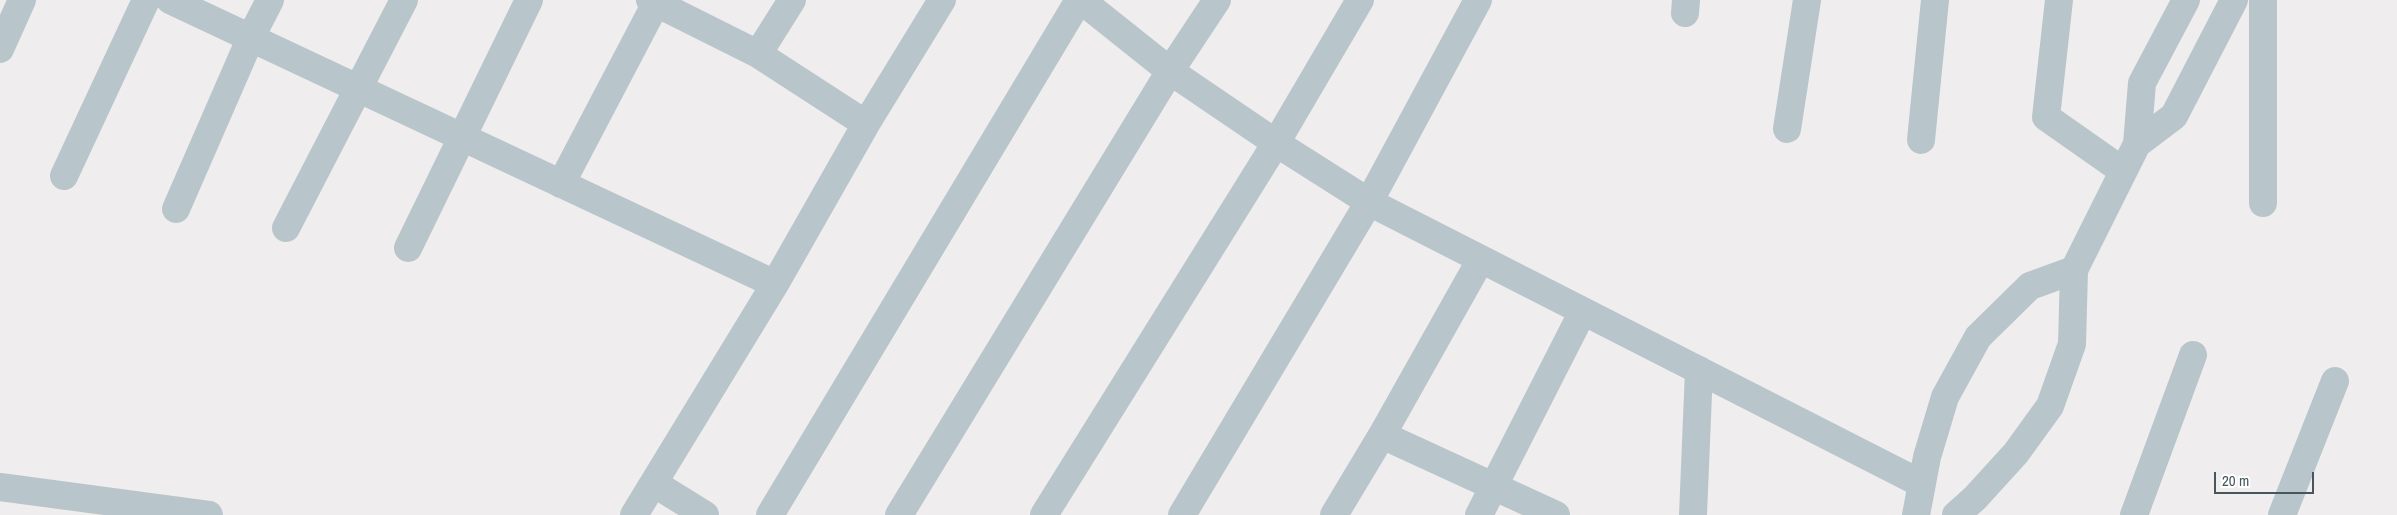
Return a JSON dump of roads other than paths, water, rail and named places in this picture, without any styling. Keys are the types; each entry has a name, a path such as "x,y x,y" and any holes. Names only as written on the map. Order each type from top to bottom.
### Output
{"street":[{"path":"0,49 22,0"},
{"path":"64,176 146,0"},
{"path":"170,0 775,284"},
{"path":"176,209 251,37 270,0"},
{"path":"286,228 404,0"},
{"path":"408,248 529,0"},
{"path":"758,54 792,0"},
{"path":"634,515 655,484 775,284 866,124 942,0"},
{"path":"770,515 1080,0 1170,71 1369,202 1922,484"},
{"path":"899,515 1170,71 1217,0"},
{"path":"1044,515 1276,142 1360,0"},
{"path":"1182,515 1369,202 1478,0"},
{"path":"1787,129 1807,0"},
{"path":"1920,140 1935,0"},
{"path":"2060,0 2046,117 2123,171"},
{"path":"1956,515 1975,498 2016,453 2050,406 2072,344 2074,270 2137,144 2142,83 2186,0"},
{"path":"2137,144 2174,116 2234,0"},
{"path":"2263,0 2263,203"},
{"path":"561,184 653,1 758,54 866,124"},
{"path":"1334,515 1382,435 1481,259"},
{"path":"1916,515 1927,457 1944,397 1978,337 2030,286 2074,270"},
{"path":"1479,515 1583,311"},
{"path":"2134,515 2193,355"},
{"path":"1693,515 1699,370"},
{"path":"2282,515 2335,381"},
{"path":"1382,435 1556,515"},
{"path":"655,484 705,515"},
{"path":"0,487 209,515"}]}
